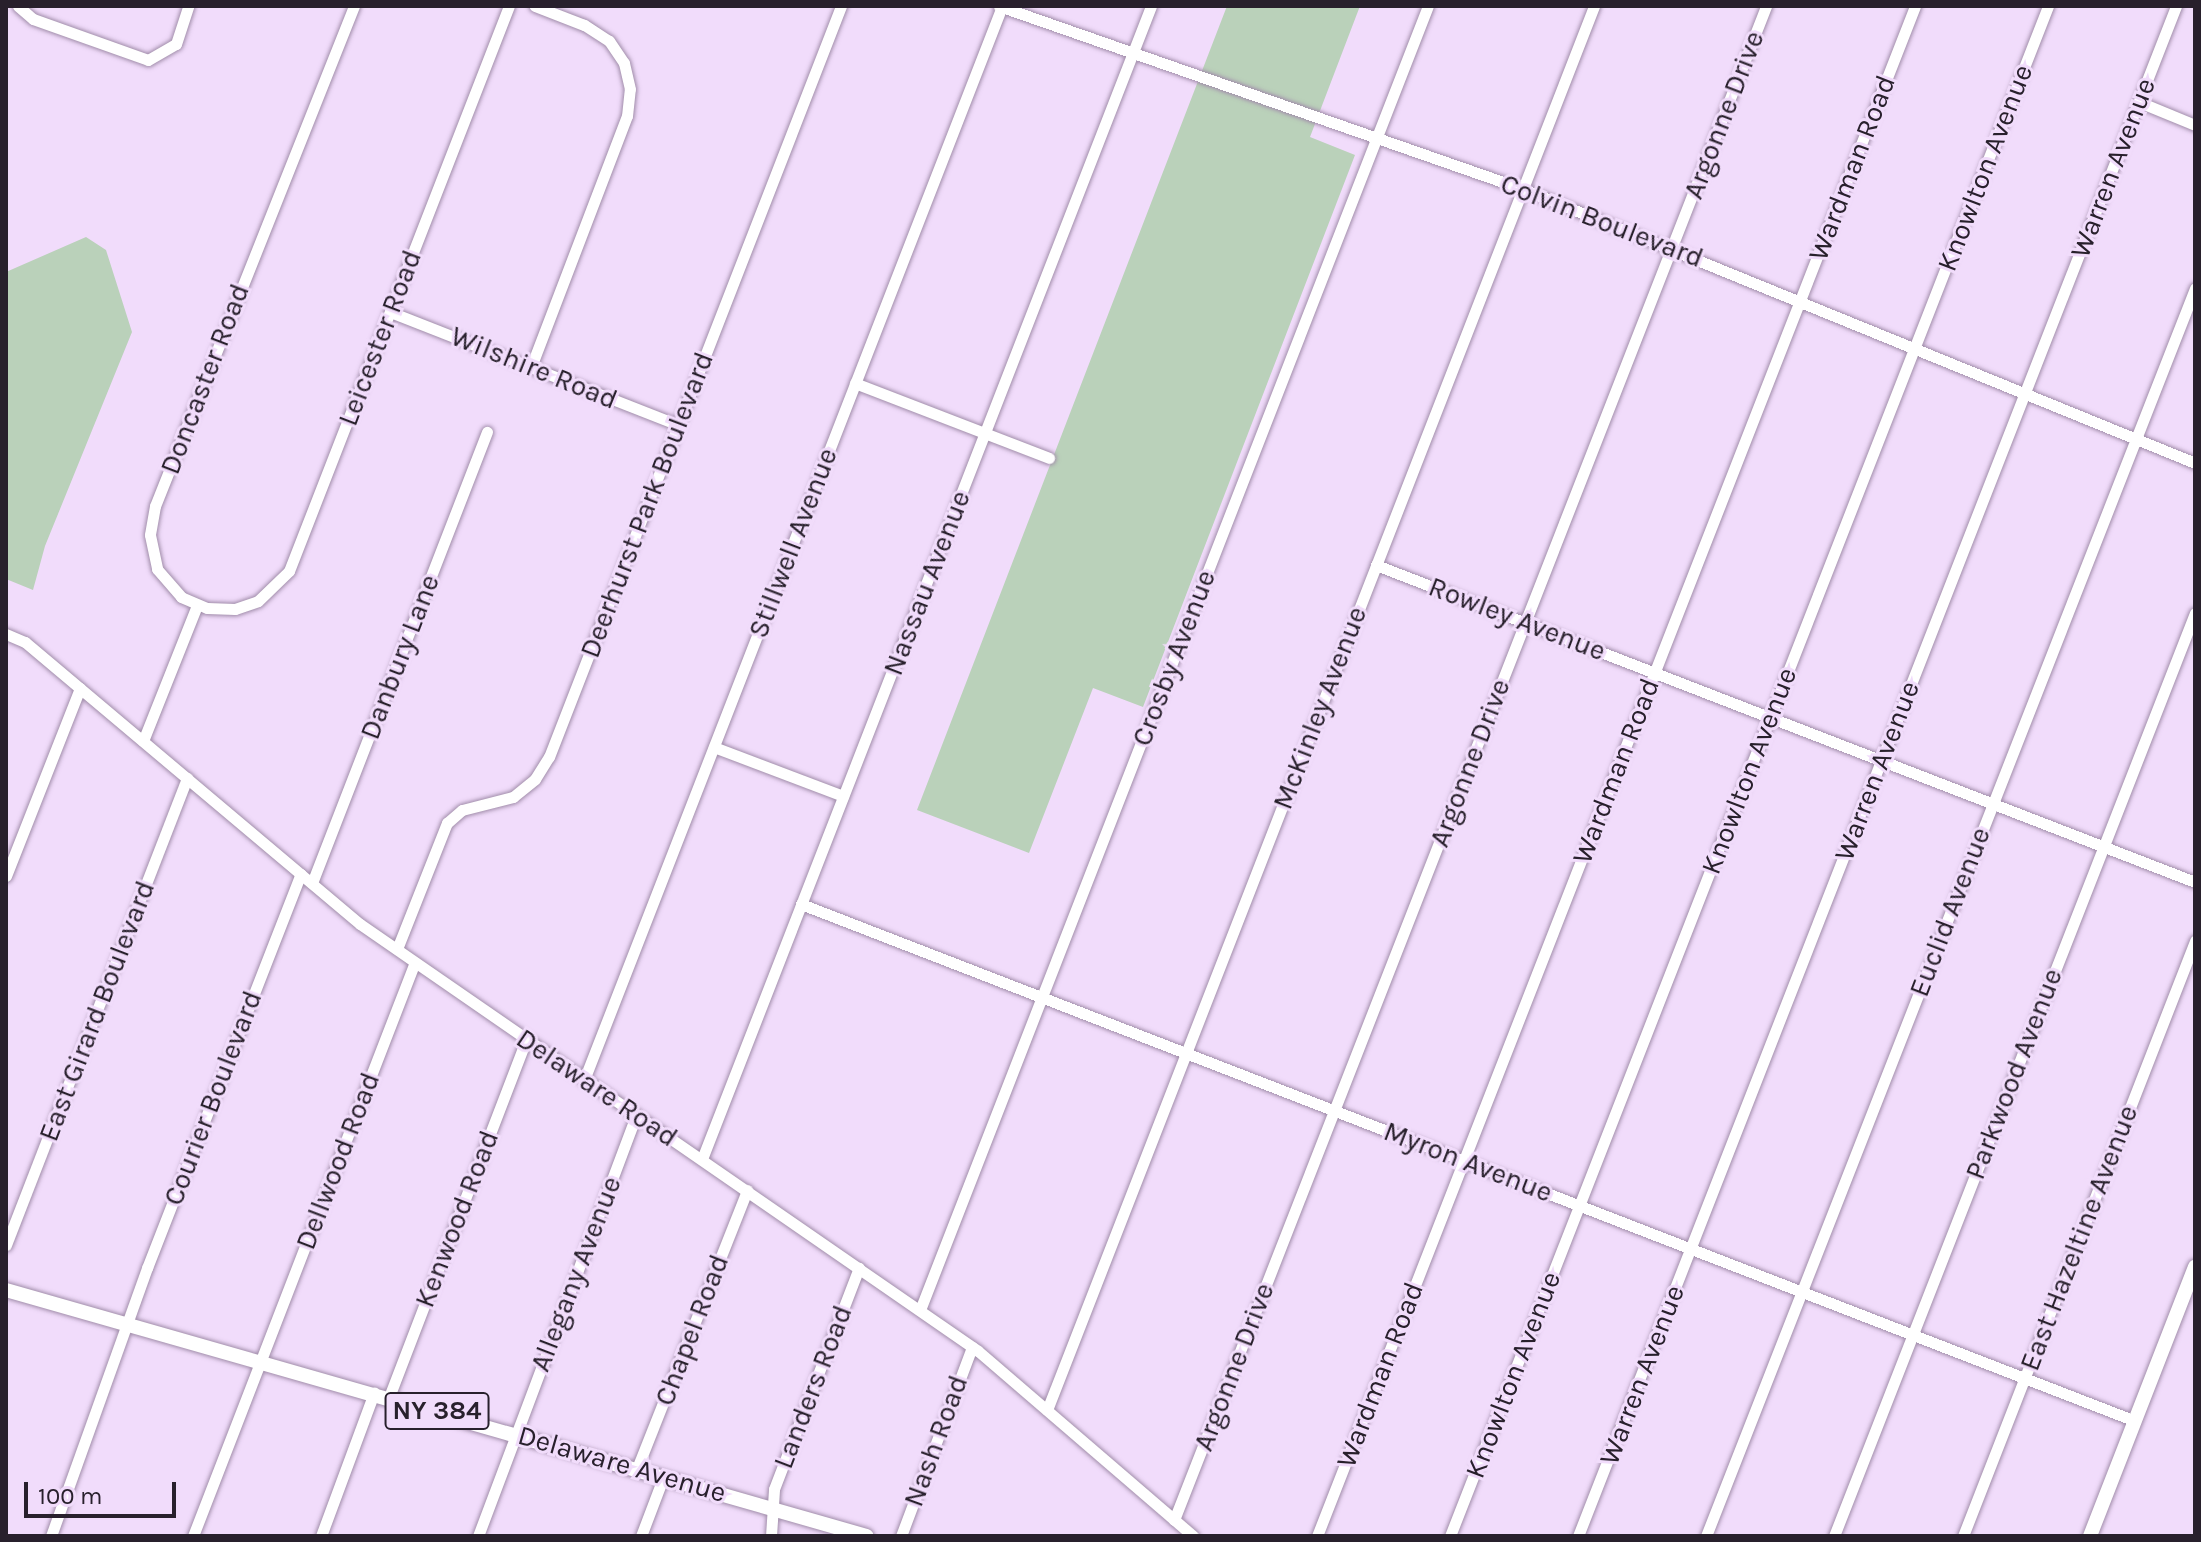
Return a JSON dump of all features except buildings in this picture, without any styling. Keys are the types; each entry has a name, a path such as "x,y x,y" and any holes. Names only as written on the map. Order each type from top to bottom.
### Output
{"main road":[{"path":"2090,1536 2195,1267"},
{"name":"Delaware Avenue","path":"6,1290 258,1359 867,1536"}],"street":[{"path":"18,6 33,19 148,60 176,44 188,6"},
{"name":"Doncaster Road","path":"197,605 172,589 157,569 150,535 155,506 354,6"},
{"name":"Leicester Road","path":"197,605 246,606 271,593 289,571 509,6"},
{"path":"531,367 627,116 630,89 624,63 609,41 584,25 535,6"},
{"name":"Deerhurst Park Boulevard","path":"397,949 447,823 462,810 513,797 544,767 841,6"},
{"name":"Colvin Boulevard","path":"1001,6 1523,189 1673,247 2195,463"},
{"name":"Stillwell Avenue","path":"584,1080 1001,6"},
{"name":"Nassau Avenue","path":"702,1159 1151,6"},
{"name":"Crosby Avenue","path":"920,1310 1428,6"},
{"name":"McKinley Avenue","path":"1047,1410 1594,6"},
{"name":"Argonne Drive","path":"1174,1520 1766,6"},
{"name":"Wardman Road","path":"1317,1536 1915,6"},
{"name":"Knowlton Avenue","path":"1450,1536 2048,6"},
{"name":"Warren Avenue","path":"1578,1536 2176,6"},
{"path":"2139,102 2195,125"},
{"name":"Euclid Avenue","path":"1706,1536 2195,288"},
{"name":"Wilshire Road","path":"390,312 678,425"},
{"path":"855,383 1049,458"},
{"name":"Danbury Lane","path":"312,883 487,432"},
{"name":"Rowley Avenue","path":"1376,565 2195,882"},
{"path":"143,741 197,605"},
{"name":"Parkwood Avenue","path":"1834,1536 2195,613"},
{"name":"Delaware Road","path":"6,634 25,642 301,874 397,949 972,1347 1193,1536"},
{"path":"6,876 80,688"},
{"path":"714,747 843,796"},
{"name":"East Girard Boulevard","path":"6,1245 187,778"},
{"name":"Courier Boulevard","path":"51,1536 127,1324 301,874"},
{"name":"Myron Avenue","path":"801,904 2135,1421"},
{"name":"East Hazeltine Avenue","path":"1963,1536 2195,941"},
{"name":"Dellwood Road","path":"193,1536 258,1359 415,962"},
{"name":"Kenwood Road","path":"389,1397 526,1041"},
{"name":"Allegany Avenue","path":"478,1536 636,1115"},
{"name":"Chapel Road","path":"636,1471 747,1190"},
{"name":"Landers Road","path":"771,1536 778,1477 859,1268"},
{"name":"Nash Road","path":"901,1536 972,1347"},
{"path":"321,1536 374,1393"},
{"path":"641,1536 663,1478"}],"green space":[{"path":"1227,6 1360,6 1310,137 1355,155 1143,707 1093,688 1029,853 917,810"},
{"path":"86,237 106,250 132,332 45,546 33,590 6,579 6,272"}]}
